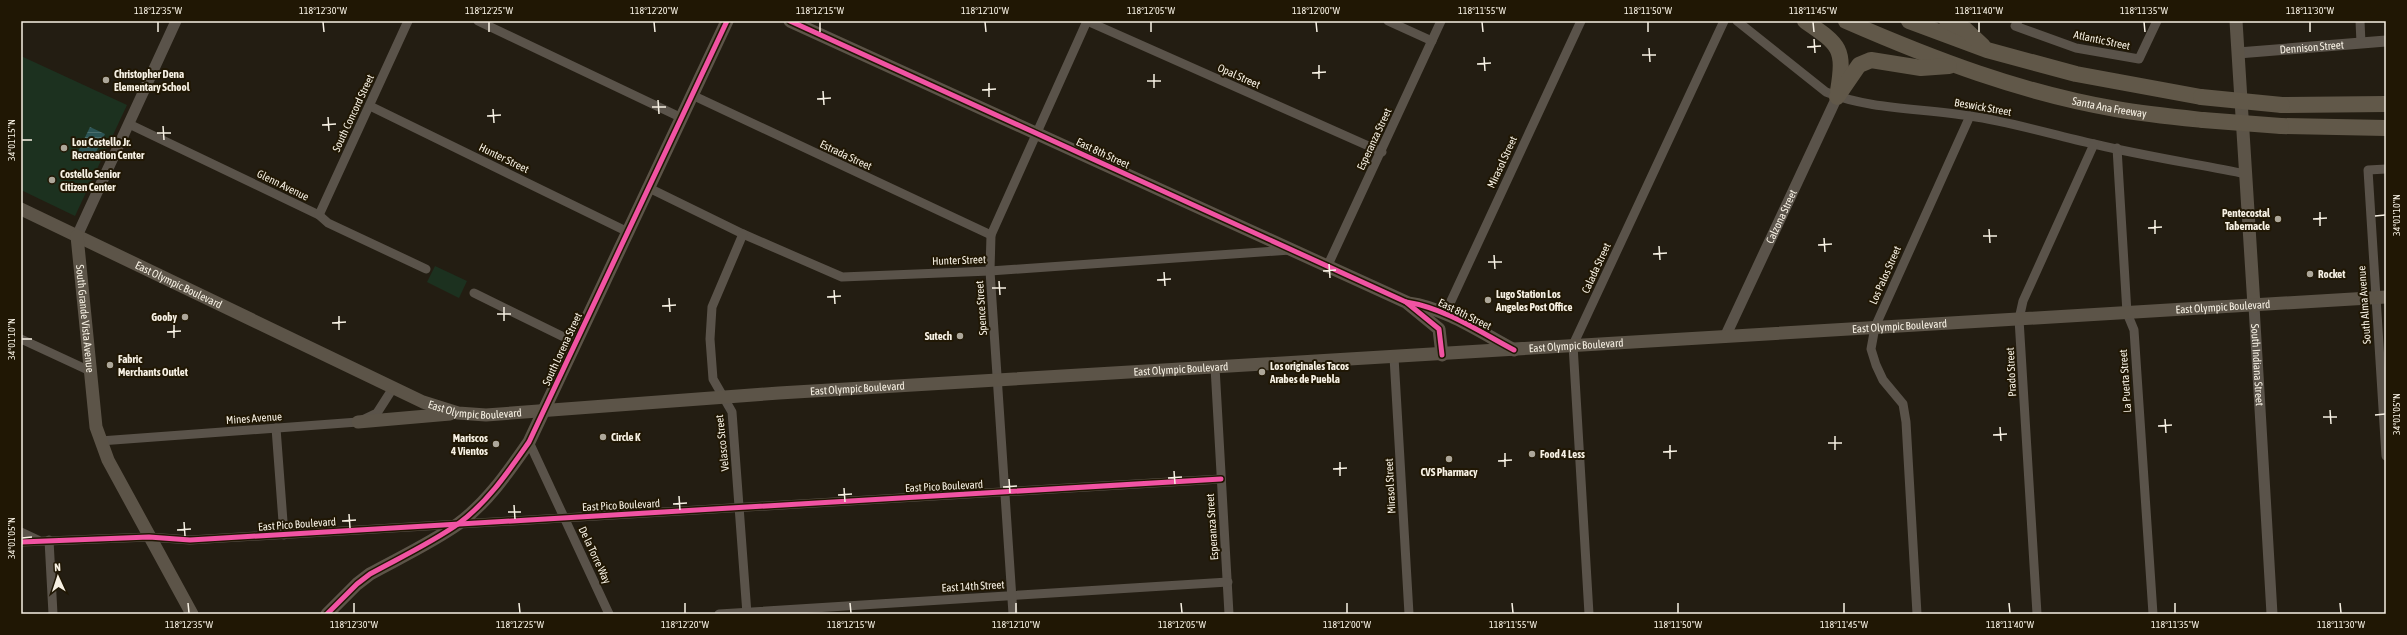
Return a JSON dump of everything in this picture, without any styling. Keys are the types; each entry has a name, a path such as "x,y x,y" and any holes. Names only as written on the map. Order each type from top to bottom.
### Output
{"highway":[{"path":"1805,21 1837,45 1841,55 1842,68 1837,97"},
{"name":"Santa Ana Freeway","path":"1846,21 1914,51 1953,65 2043,93 2101,106 2203,120 2281,126 2384,129"},
{"path":"1909,21 1987,50 2076,74 2201,97 2282,104 2386,104"},
{"path":"1947,21 1966,30 1987,50"},
{"path":"1837,97 1859,65 1871,60 1922,68 1953,65"}],"main road":[{"name":"South Lorena Street","path":"327,614 357,584 370,574 458,524 484,501 503,480 529,442 727,21"},
{"name":"East 8th Street","path":"790,21 1327,267 1406,302 1423,305 1445,314 1514,350"},
{"name":"South Indiana Street","path":"2236,21 2254,306"},
{"name":"East Olympic Boulevard","path":"21,209 393,388 438,408 458,413 486,415 725,397 998,380 1442,355 1725,336 2381,298"},
{"name":"South Grande Vista Avenue","path":"77,236 94,414 100,441 108,460 192,614"},
{"name":"East 8th Street","path":"1406,302 1439,330 1442,355"},
{"path":"358,422 458,413"}],"street":[{"path":"77,236 176,21"},
{"name":"South Concord Street","path":"319,215 408,21"},
{"path":"478,21 682,118"},
{"name":"Spence Street","path":"1013,614 990,271 991,235 1087,21"},
{"name":"Opal Street","path":"1087,21 1382,152"},
{"path":"1388,21 1432,41"},
{"name":"Esperanza Street","path":"1327,267 1442,21"},
{"name":"Mirasol Street","path":"1445,314 1581,21"},
{"name":"Calada Street","path":"1589,614 1574,346 1724,21"},
{"name":"Beswick Street","path":"1737,21 1826,92 1837,97 1861,103 1970,116 2061,134 2094,144 2246,174"},
{"name":"Atlantic Street","path":"2017,24 2076,48 2139,59 2157,21"},
{"path":"2360,21 2361,43"},
{"name":"Dennison Street","path":"2238,53 2386,41"},
{"name":"Estrada Street","path":"692,95 991,235"},
{"name":"Calzona Street","path":"1725,336 1837,97"},
{"name":"Hunter Street","path":"370,106 628,232"},
{"name":"Los Palos Street","path":"1917,614 1906,422 1902,404 1883,380 1871,349 1875,327 1970,116"},
{"name":"Glenn Avenue","path":"129,124 319,215 328,223 426,269"},
{"name":"Prado Street","path":"2037,614 2020,319 2023,301 2094,144"},
{"name":"La Puerta Street","path":"2117,148 2127,313 2134,330 2153,614"},
{"name":"South Alma Avenue","path":"2386,169 2368,170 2381,298 2386,456"},
{"name":"Hunter Street","path":"649,188 743,234 842,277 990,271 1290,250"},
{"name":"Velasco Street","path":"743,234 712,307 710,339 713,379 725,397 732,414 747,613"},
{"path":"474,293 576,343"},
{"name":"South Indiana Street","path":"2254,306 2272,614"},
{"path":"21,339 90,371"},
{"name":"Mirasol Street","path":"1394,357 1409,614"},
{"name":"Esperanza Street","path":"1215,367 1229,614"},
{"name":"Mines Avenue","path":"100,441 358,422 377,414 393,388"},
{"path":"276,428 284,535"},
{"name":"De la Torre Way","path":"529,442 609,614"},
{"name":"East Pico Boulevard","path":"21,542 149,537 190,540 740,509 1221,479"},
{"path":"21,532 39,541"},
{"path":"49,540 53,614"},
{"name":"East 14th Street","path":"719,614 1228,582"}],"green space":[{"name":"Lou Costello Jr. Recreation Center","path":"21,56 127,105 75,216 21,190"},
{"path":"435,266 467,281 459,298 427,282"}],"water":[{"path":"90,127 105,134 92,160 77,154"}],"cycle path":[{"path":"327,614 357,584 370,574 437,538 469,515 497,486 529,442 727,21"},
{"path":"790,21 1406,302 1439,329 1442,355"},
{"path":"1406,302 1420,305 1448,315 1514,350"},
{"path":"21,542 149,537 190,540 1221,479"}],"place":[{"name":"Christopher Dena Elementary School","path":"106,80"},
{"name":"Lou Costello Jr. Recreation Center","path":"64,148"},
{"name":"Costello Senior Citizen Center","path":"52,180"},
{"name":"Pentecostal Tabernacle","path":"2278,219"},
{"name":"Rocket","path":"2310,274"},
{"name":"Lugo Station Los Angeles Post Office","path":"1488,300"},
{"name":"Gooby","path":"185,317"},
{"name":"Sutech","path":"960,336"},
{"name":"Fabric Merchants Outlet","path":"110,365"},
{"name":"Los originales Tacos Arabes de Puebla","path":"1262,372"},
{"name":"Circle K","path":"603,437"},
{"name":"Mariscos 4 Vientos","path":"496,444"},
{"name":"Food 4 Less","path":"1532,454"},
{"name":"CVS Pharmacy","path":"1449,459"}]}
